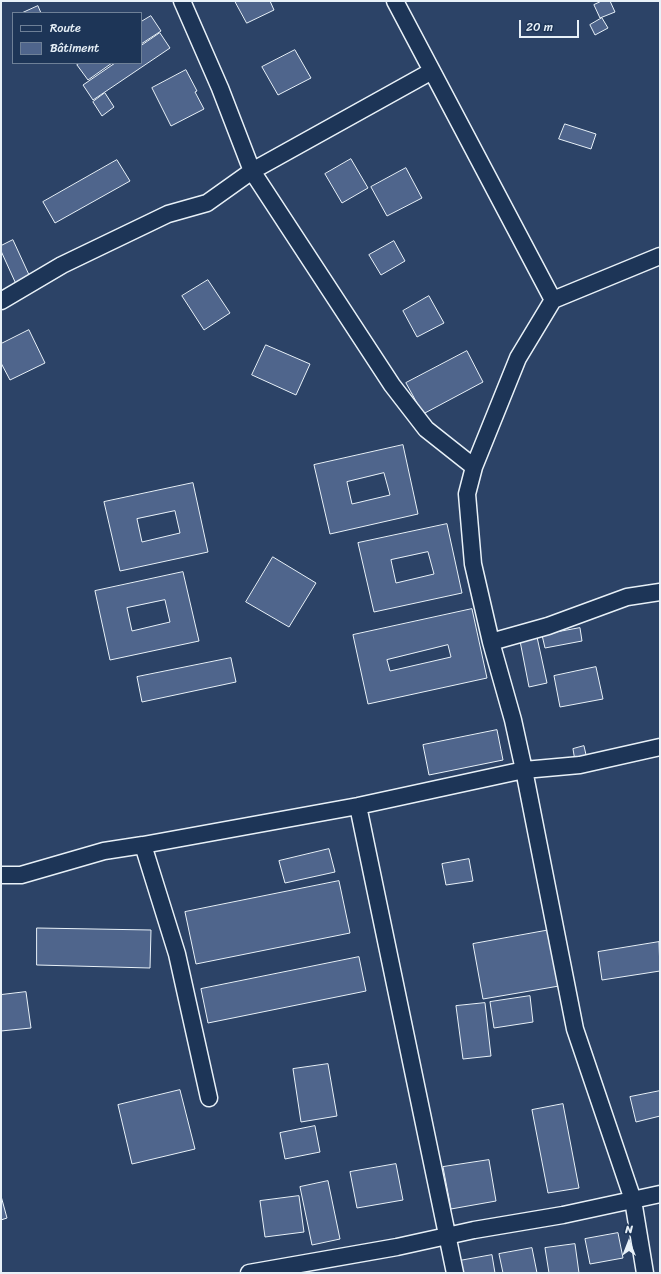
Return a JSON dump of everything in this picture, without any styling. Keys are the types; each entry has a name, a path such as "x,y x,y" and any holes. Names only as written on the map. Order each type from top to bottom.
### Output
{"street":[{"path":"182,1 220,88 252,170 392,385 426,429 474,467"},
{"path":"395,1 553,300"},
{"path":"1,301 62,265 168,214 208,203 252,170 432,71"},
{"path":"645,1273 633,1200 576,1029 513,720 491,642 473,564 467,494 474,467 518,358 553,300 660,256"},
{"path":"491,642 548,626 627,597 660,592"},
{"path":"1,875 21,874 104,851 358,806 524,770 580,766 660,747"},
{"path":"358,806 455,1273"},
{"path":"143,845 177,954 209,1098"},
{"path":"249,1273 397,1247 447,1236 563,1215 660,1194"}],"building":[{"path":"235,1 270,1 274,10 247,23"},
{"path":"602,1 610,1 615,12 600,18 594,5"},
{"path":"38,6 41,12 24,12"},
{"path":"151,16 161,31 142,43 142,21"},
{"path":"602,18 608,28 595,35 590,25"},
{"path":"160,33 170,48 93,100 83,85 114,64 142,64 142,45"},
{"path":"295,50 311,78 278,95 262,67"},
{"path":"78,64 111,64 88,80 77,65"},
{"path":"186,70 204,109 171,126 152,88"},
{"path":"105,93 114,107 102,116 93,102"},
{"path":"565,124 596,134 591,149 559,139"},
{"path":"351,159 368,188 342,203 325,174"},
{"path":"117,160 130,181 55,223 43,202"},
{"path":"406,168 422,198 387,216 371,187"},
{"path":"13,240 30,277 16,284 1,251 1,246"},
{"path":"394,241 405,261 381,275 369,255"},
{"path":"208,280 230,313 204,330 182,296"},
{"path":"429,296 444,323 417,337 403,311"},
{"path":"29,330 45,363 10,380 1,363 1,344"},
{"path":"266,345 310,364 296,395 252,375"},
{"path":"467,351 483,382 423,414 406,383"},
{"path":"403,445 418,514 330,534 314,465","holes":["384,473 390,495 352,504 347,482"]},
{"path":"193,483 208,552 120,571 104,502","holes":["175,511 180,533 142,542 137,519"]},
{"path":"447,524 462,593 374,612 358,543","holes":["428,552 434,574 396,583 391,560"]},
{"path":"273,557 316,583 289,627 246,602"},
{"path":"183,572 199,641 110,660 95,591","holes":["165,600 170,622 132,631 127,608"]},
{"path":"472,609 487,678 368,704 353,635","holes":["448,645 451,657 390,671 387,660"]},
{"path":"580,628 582,641 545,648 542,635"},
{"path":"537,637 547,683 529,687 520,641"},
{"path":"231,658 236,682 142,702 137,677"},
{"path":"596,667 603,699 560,707 554,676"},
{"path":"497,730 503,760 429,775 423,745"},
{"path":"584,746 587,759 575,761 573,749"},
{"path":"329,849 335,872 285,883 279,861"},
{"path":"469,859 473,881 446,885 442,864"},
{"path":"339,881 350,933 196,964 185,912"},
{"path":"37,928 151,930 150,968 37,965"},
{"path":"550,930 559,986 483,999 473,944"},
{"path":"659,942 660,971 602,980 598,952"},
{"path":"359,957 366,991 208,1023 201,989"},
{"path":"26,992 31,1028 1,1031 1,995"},
{"path":"530,996 533,1022 494,1028 490,1002"},
{"path":"485,1003 491,1056 463,1059 456,1006"},
{"path":"328,1064 337,1116 301,1122 293,1069"},
{"path":"180,1090 195,1149 132,1164 118,1105"},
{"path":"660,1091 660,1116 636,1122 630,1097"},
{"path":"563,1104 579,1188 548,1193 532,1110"},
{"path":"315,1126 320,1152 285,1159 280,1133"},
{"path":"489,1160 496,1201 451,1209 443,1167"},
{"path":"396,1164 403,1200 357,1208 350,1172"},
{"path":"328,1181 340,1239 312,1245 300,1187"},
{"path":"1,1196 7,1218 1,1220"},
{"path":"299,1196 304,1232 265,1237 260,1201"},
{"path":"618,1233 623,1258 590,1264 585,1239"},
{"path":"575,1244 579,1273 549,1273 545,1248"},
{"path":"532,1248 537,1273 503,1273 499,1254"},
{"path":"492,1255 495,1273 461,1273 459,1261"}]}
